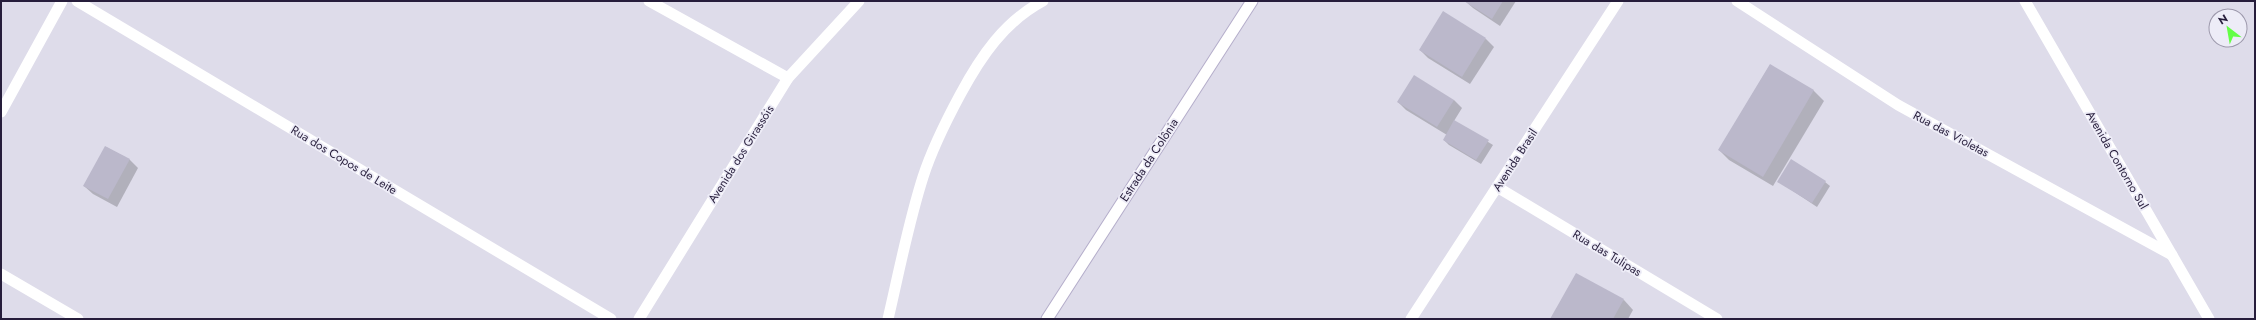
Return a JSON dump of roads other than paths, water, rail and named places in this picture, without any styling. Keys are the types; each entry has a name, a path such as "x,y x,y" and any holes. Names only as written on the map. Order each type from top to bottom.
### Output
{"street":[{"path":"1,112 62,1"},
{"name":"Rua dos Copos de Leite","path":"77,1 611,319"},
{"path":"650,1 788,78"},
{"name":"Avenida dos Girassóis","path":"639,319 788,78 859,1"},
{"path":"888,319 923,176 947,119 978,61 1001,32 1027,10 1043,1"},
{"name":"Estrada da Colônia","path":"1047,319 1252,1"},
{"name":"Avenida Brasil","path":"1411,319 1618,1"},
{"name":"Rua das Violetas","path":"1737,1 1898,105 2172,255"},
{"name":"Avenida Contorno Sul","path":"2024,1 2209,319"},
{"name":"Rua das Tulipas","path":"1497,187 1717,319"},
{"path":"1,274 78,319"}]}
